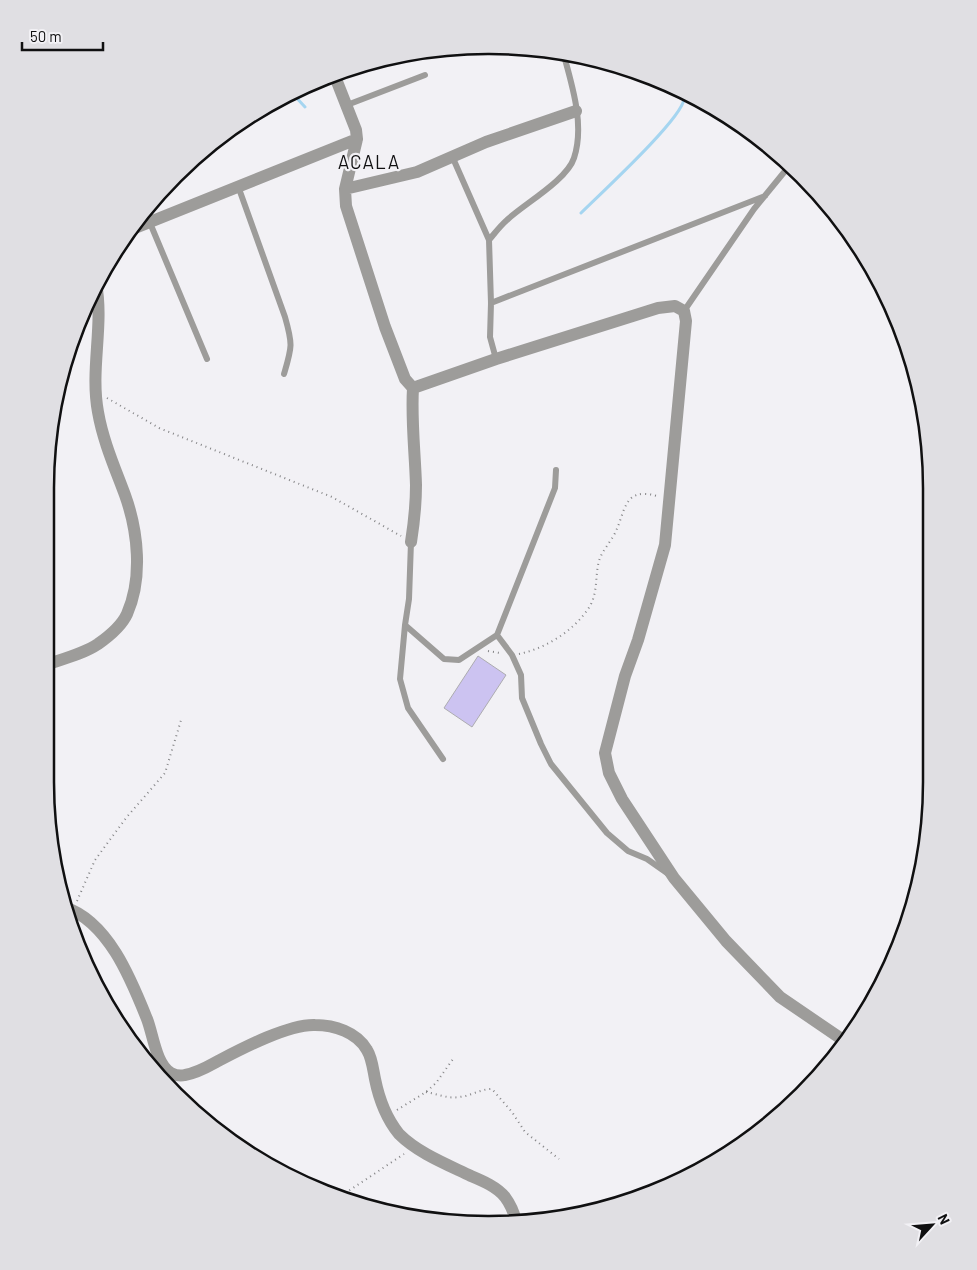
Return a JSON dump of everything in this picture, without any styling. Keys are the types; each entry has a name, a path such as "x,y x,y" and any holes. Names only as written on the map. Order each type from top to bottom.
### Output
{"street":[{"path":"337,81 356,130 356,139 345,189 346,206 376,304 405,379 413,388 412,406 416,485 412,542"},
{"path":"345,189 418,172 486,142 576,111"},
{"path":"152,214 238,186 356,139"},
{"path":"54,662 98,644 127,615 134,591 138,563 135,534 126,497 112,462 98,412 94,366 98,344 97,299"},
{"path":"413,388 496,359 658,308 675,306 684,311 686,321 665,545 638,640 625,676 605,753 610,773 622,799 674,878 726,941 780,996 839,1037"},
{"path":"74,911 90,921 105,937 122,964 147,1019 161,1062 172,1073 183,1076 196,1072 285,1031 312,1025 332,1026 348,1033 367,1049 387,1116 399,1133 414,1146 491,1185 505,1196 514,1215"}],"lane":[{"path":"489,240 506,220 562,175 574,160 577,139 576,111 565,61"},
{"path":"347,105 425,75"},
{"path":"452,156 489,240 490,337 496,359"},
{"path":"684,311 765,196 785,171"},
{"path":"238,186 286,317 290,333 292,348 284,374"},
{"path":"491,303 765,196"},
{"path":"148,219 207,359"},
{"path":"405,625 444,659 459,660 497,635 555,488 556,470"},
{"path":"412,542 409,598 400,680 408,708 442,759"},
{"path":"497,635 512,655 521,675 522,698 550,764 607,833 628,851 647,860 674,878"}],"path":[{"path":"95,391 159,428 332,497 412,542"},
{"path":"477,649 512,655 535,650 562,635 591,605 595,593 599,562 606,545 614,534 626,501 637,494 650,494 669,499"},
{"path":"72,903 95,860 126,818 165,773 182,717"},
{"path":"387,1116 426,1092 436,1083 453,1059"},
{"path":"426,1092 447,1097 460,1097 492,1089 512,1112 525,1132 559,1160"},
{"path":"347,1192 414,1146"}],"building":[{"path":"478,656 506,675 472,727 444,708"}],"waterway":[{"path":"297,98 305,107"},
{"path":"581,213 670,123 683,100"}],"district":[{"name":"ACALA","path":"369,161"}]}
